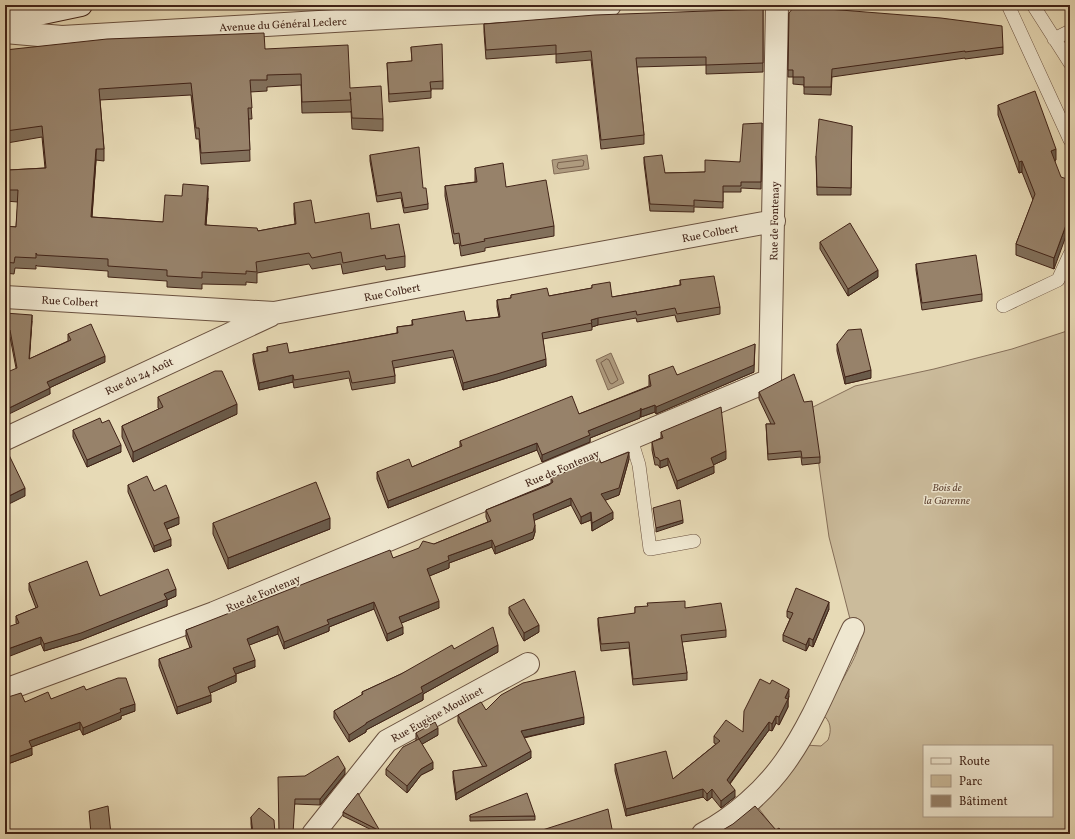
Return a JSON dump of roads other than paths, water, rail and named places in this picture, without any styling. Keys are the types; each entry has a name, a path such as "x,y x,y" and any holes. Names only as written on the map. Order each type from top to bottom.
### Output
{"street":[{"path":"5,21 81,5"},
{"name":"Avenue du Général Leclerc","path":"5,32 62,37 610,5"},
{"name":"Rue de Fontenay","path":"5,690 214,613 770,380 777,5"},
{"name":"Rue Colbert","path":"5,297 274,313 774,221"},
{"name":"Rue du 24 Août","path":"5,439 274,313"},
{"path":"703,834 752,799 785,762 806,726 854,629"},
{"name":"Rue Eugène Moulinet","path":"313,834 387,741 528,664"}],"lane":[{"path":"1008,5 1070,140"},
{"path":"1033,5 1070,63"},
{"path":"1054,39 1070,31"},
{"path":"1003,306 1058,280 1070,254"},
{"path":"631,439 639,465 650,549 694,541"}],"water":[{"path":"587,155 589,169 554,174 552,160"},
{"path":"611,353 624,383 608,390 596,360"}],"park label":[{"name":"Bois de la Garenne","path":"947,493"}]}
